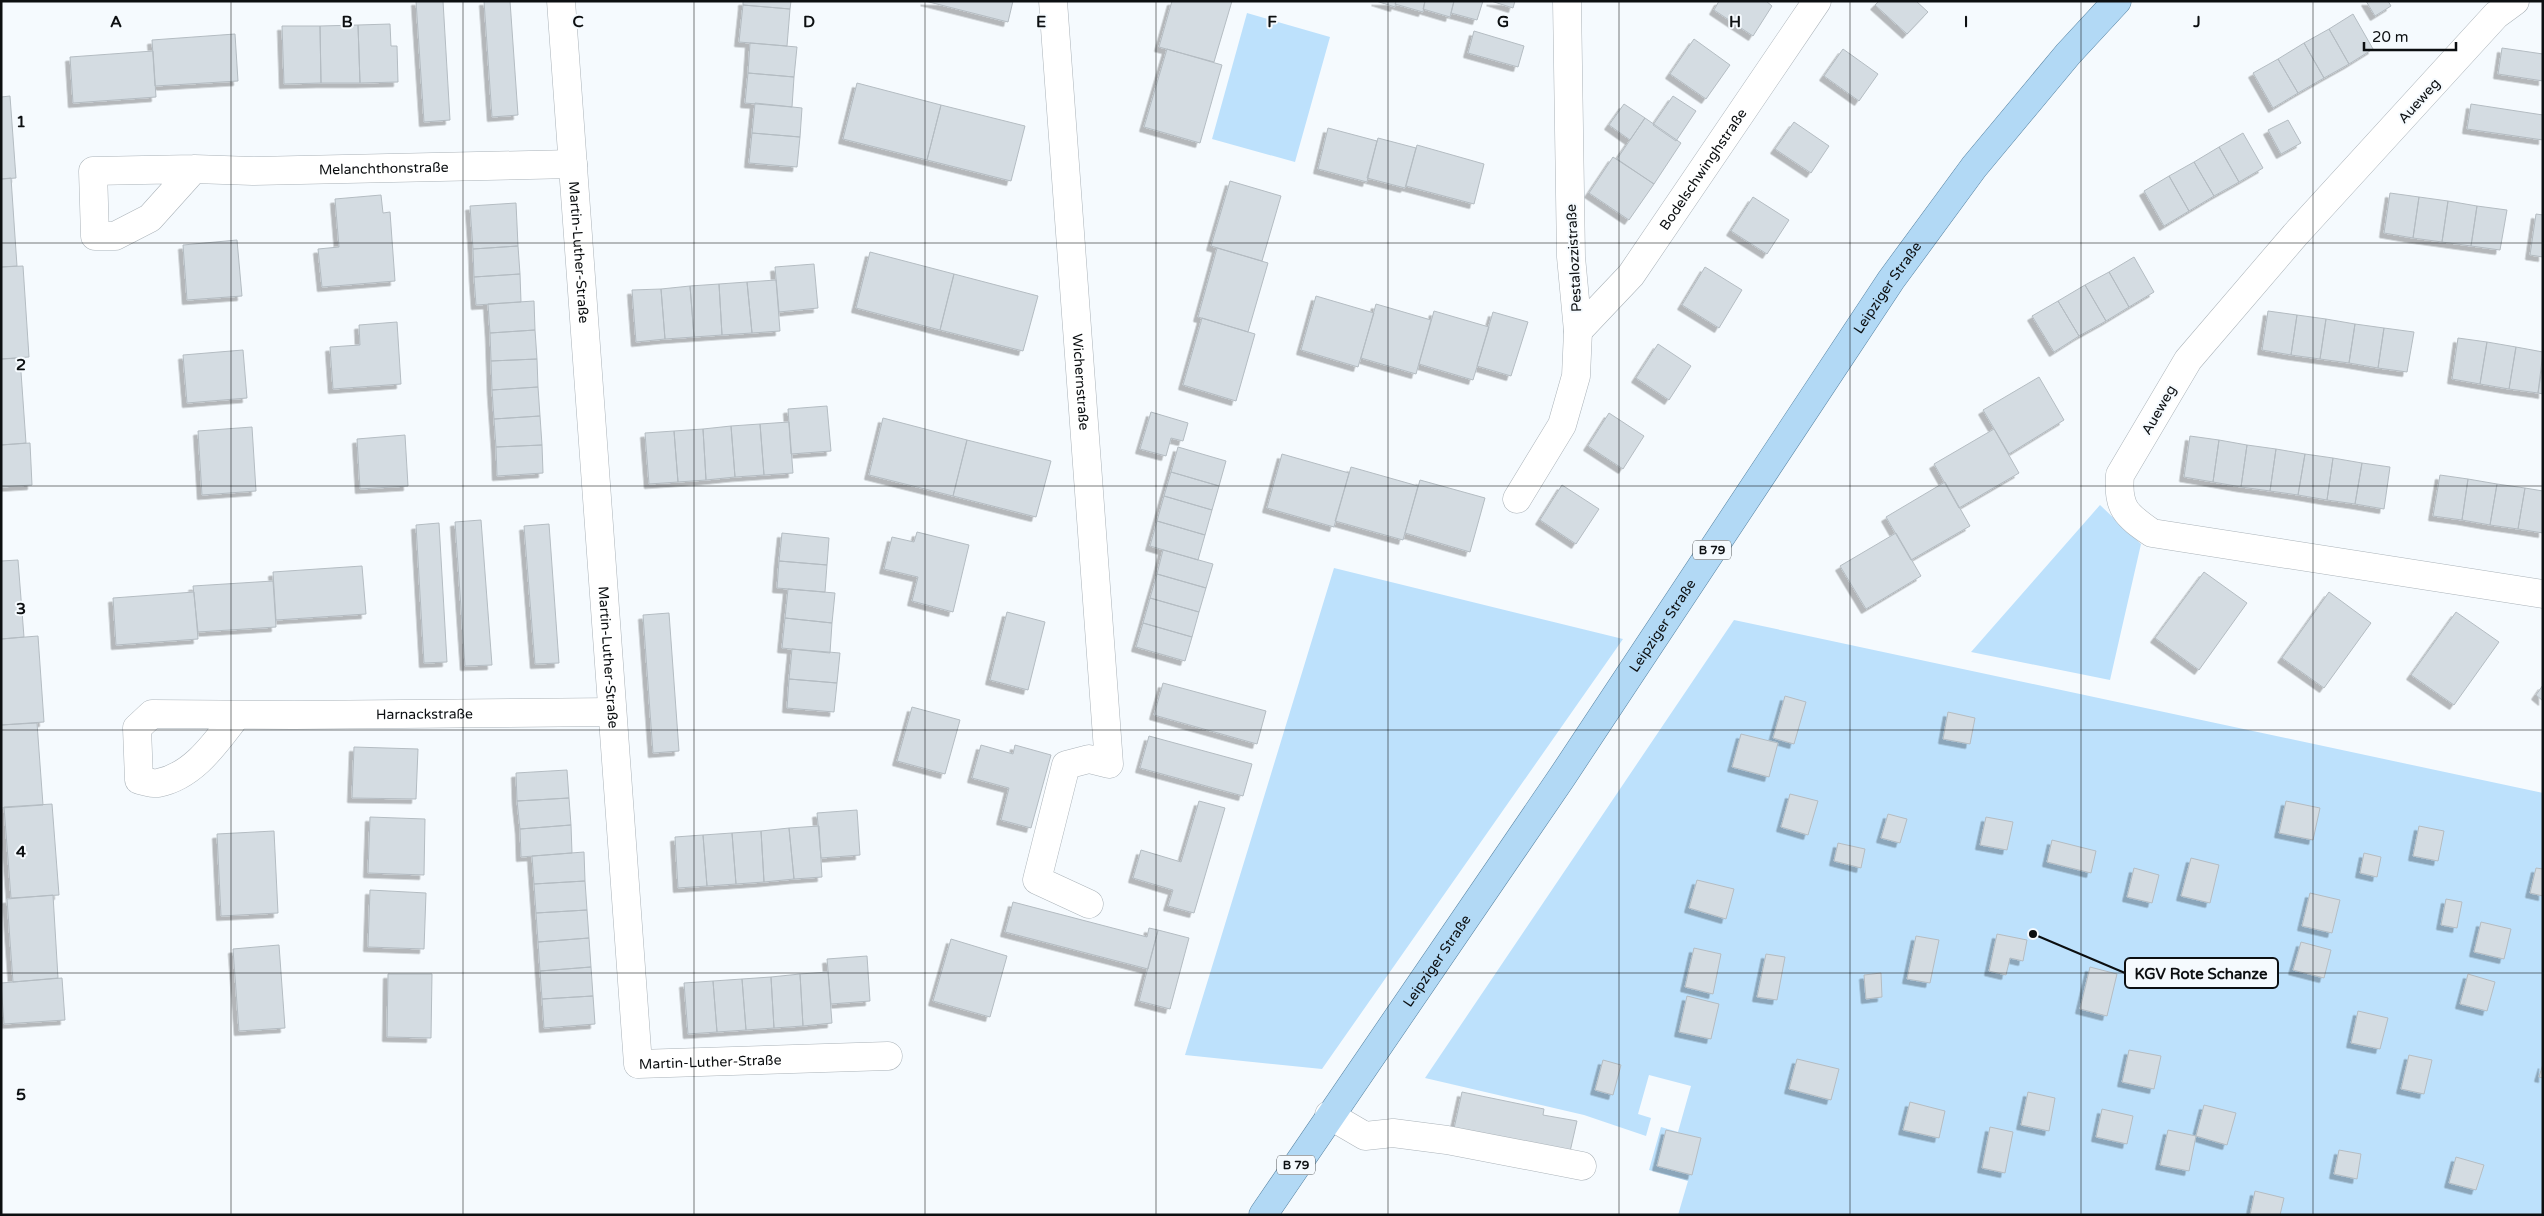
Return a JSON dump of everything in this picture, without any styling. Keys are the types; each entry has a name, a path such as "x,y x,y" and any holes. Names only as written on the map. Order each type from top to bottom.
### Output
{"main road":[{"name":"Leipziger Straße","path":"1263,1215 1329,1115 1372,1056 1562,777 1891,280 1974,167 2068,54 2116,1"}],"street":[{"name":"Martin-Luther-Straße","path":"561,1 638,1064 888,1056"},
{"name":"Wichernstraße","path":"1053,1 1109,764 1088,759 1066,765 1037,880 1089,904"},
{"name":"Pestalozzistraße","path":"1518,499 1562,425 1576,376 1578,330 1572,257 1567,1"},
{"name":"Bodelschwinghstraße","path":"1578,330 1631,275 1817,1"},
{"name":"Aueweg","path":"2514,1 2496,15 2295,235 2188,360 2120,475 2118,496 2131,518 2152,533 2543,594"},
{"name":"Melanchthonstraße","path":"194,169 253,171 573,164"},
{"name":"Harnackstraße","path":"237,715 612,712"},
{"path":"1329,1115 1365,1136 1393,1133 1447,1140 1582,1166"}],"shaded area":[{"path":"1247,13 1330,37 1295,162 1212,139"},
{"path":"2100,505 2141,544 2110,680 1971,652"},
{"path":"1334,568 1623,639 1322,1069 1185,1055"},
{"path":"1734,620 2543,793 2543,1215 1678,1215 1688,1181 1649,1170 1661,1127 1678,1132 1691,1086 1649,1075 1638,1114 1651,1118 1646,1136 1584,1115 1425,1078"}],"building":[{"path":"416,1 443,1 450,120 424,122"},
{"path":"484,1 510,1 518,115 492,117"},
{"path":"743,1 791,1 790,9 743,5"},
{"path":"925,1 1013,1 1008,22"},
{"path":"1172,1 1232,1 1214,62 1159,47"},
{"path":"1376,1 1396,1 1395,7"},
{"path":"1396,1 1425,1 1423,12 1395,4"},
{"path":"1425,1 1454,1 1450,17 1423,9"},
{"path":"1454,1 1483,1 1477,20 1451,13"},
{"path":"1491,1 1515,1 1513,8"},
{"path":"1719,1 1766,1 1772,6 1753,36 1714,10"},
{"path":"1879,1 1916,1 1928,12 1907,34 1875,5"},
{"path":"2366,1 2388,1 2391,6 2375,16"},
{"path":"743,5 790,9 787,46 739,42"},
{"path":"2353,14 2373,49 2349,64 2329,29"},
{"path":"390,24 391,46 397,46 398,82 360,83 358,25"},
{"path":"358,25 360,83 321,83 320,26"},
{"path":"282,26 320,26 321,83 284,84"},
{"path":"2329,29 2349,64 2324,78 2304,43"},
{"path":"1474,31 1524,46 1518,67 1468,53"},
{"path":"235,34 238,81 155,86 152,40"},
{"path":"1694,39 1730,65 1706,99 1670,74"},
{"path":"750,43 797,47 794,77 748,73"},
{"path":"2304,43 2324,78 2298,93 2278,59"},
{"path":"2502,48 2543,54 2543,81 2498,74"},
{"path":"1167,49 1222,65 1200,143 1144,127"},
{"path":"1843,49 1878,74 1859,101 1824,76"},
{"path":"153,51 156,97 73,103 70,57"},
{"path":"2278,59 2298,93 2273,108 2253,73"},
{"path":"748,73 794,77 792,107 745,103"},
{"path":"857,83 941,105 927,160 843,139"},
{"path":"10,96 16,178 1,179 1,97"},
{"path":"1673,96 1696,111 1676,141 1653,125"},
{"path":"755,103 802,108 800,137 752,133"},
{"path":"1624,104 1645,118 1630,140 1609,125"},
{"path":"2471,104 2543,115 2543,140 2467,129"},
{"path":"941,105 1025,126 1011,181 927,160"},
{"path":"1645,118 1681,143 1654,184 1617,159"},
{"path":"2288,120 2301,143 2281,154 2268,130"},
{"path":"1794,122 1829,146 1811,173 1775,149"},
{"path":"1328,128 1377,141 1367,182 1318,169"},
{"path":"752,133 800,137 797,167 749,163"},
{"path":"2243,133 2263,168 2239,182 2219,147"},
{"path":"1378,138 1416,148 1405,188 1367,178"},
{"path":"1417,145 1484,164 1474,204 1406,186"},
{"path":"2219,147 2239,182 2214,196 2194,162"},
{"path":"1613,157 1654,184 1629,220 1589,193"},
{"path":"2194,162 2214,196 2189,211 2169,176"},
{"path":"2169,176 2189,211 2164,226 2144,191"},
{"path":"11,178 17,266 1,267 1,179"},
{"path":"1230,181 1281,196 1262,261 1211,246"},
{"path":"2390,193 2419,197 2413,238 2384,233"},
{"path":"381,195 383,213 390,212 395,281 322,287 318,249 339,247 335,199"},
{"path":"1753,197 1789,220 1767,254 1731,231"},
{"path":"2419,197 2448,201 2442,242 2413,238"},
{"path":"2448,201 2477,206 2471,246 2442,242"},
{"path":"516,203 518,246 473,249 470,206"},
{"path":"2477,206 2507,210 2500,250 2471,246"},
{"path":"2536,214 2543,215 2543,257 2530,255"},
{"path":"237,240 242,296 187,300 183,245"},
{"path":"518,246 520,274 474,277 473,249"},
{"path":"1217,248 1268,263 1248,332 1198,317"},
{"path":"870,252 954,274 940,330 856,308"},
{"path":"2134,257 2154,292 2129,307 2109,272"},
{"path":"814,264 818,308 779,312 775,267"},
{"path":"23,266 29,357 1,359 1,267"},
{"path":"1705,267 1742,290 1719,328 1682,305"},
{"path":"2109,272 2129,307 2106,321 2085,285"},
{"path":"520,274 521,302 476,305 474,277"},
{"path":"954,274 1038,296 1023,351 940,330"},
{"path":"776,280 780,331 752,333 747,282"},
{"path":"747,282 752,333 722,335 719,284"},
{"path":"719,284 722,335 694,337 690,286"},
{"path":"2085,285 2106,321 2079,336 2058,301"},
{"path":"690,286 694,337 665,339 661,289"},
{"path":"661,289 665,339 636,342 632,290"},
{"path":"1316,296 1374,313 1358,367 1301,350"},
{"path":"534,301 535,330 490,333 488,304"},
{"path":"2058,301 2079,336 2054,352 2032,316"},
{"path":"1376,304 1431,320 1416,374 1361,358"},
{"path":"1434,311 1489,327 1473,380 1419,364"},
{"path":"2268,311 2297,315 2291,355 2262,350"},
{"path":"1493,312 1528,322 1511,376 1477,366"},
{"path":"2297,315 2326,319 2320,359 2291,355"},
{"path":"1202,318 1255,334 1236,401 1183,385"},
{"path":"2326,319 2355,324 2349,363 2320,359"},
{"path":"397,322 401,384 333,389 330,347 360,345 359,325"},
{"path":"2355,324 2384,328 2378,368 2349,363"},
{"path":"2384,328 2414,332 2407,372 2378,368"},
{"path":"535,330 537,359 491,361 490,333"},
{"path":"2458,338 2487,342 2480,384 2452,379"},
{"path":"2487,342 2516,347 2509,389 2480,384"},
{"path":"1658,344 1691,366 1669,400 1636,378"},
{"path":"2516,347 2543,352 2538,393 2509,389"},
{"path":"243,350 247,398 187,403 183,355"},
{"path":"20,358 26,443 1,445 1,359"},
{"path":"537,359 538,387 492,390 491,361"},
{"path":"2543,362 2543,394 2538,393"},
{"path":"2039,377 2064,420 2009,454 1983,410"},
{"path":"538,387 540,416 494,419 492,390"},
{"path":"827,406 831,451 791,454 788,409"},
{"path":"1151,412 1188,423 1183,441 1171,438 1166,456 1140,449"},
{"path":"1609,413 1644,436 1623,469 1588,446"},
{"path":"540,416 542,445 496,447 494,419"},
{"path":"883,418 967,440 953,496 869,475"},
{"path":"789,422 793,473 764,475 760,424"},
{"path":"760,424 764,475 735,477 731,426"},
{"path":"731,426 735,477 706,480 703,429"},
{"path":"252,427 256,491 202,495 198,431"},
{"path":"703,429 706,480 678,482 674,431"},
{"path":"1994,429 2019,473 1959,508 1934,464"},
{"path":"674,431 678,482 649,484 645,433"},
{"path":"405,435 408,486 360,489 357,439"},
{"path":"2190,436 2219,440 2213,482 2184,477"},
{"path":"967,440 1051,461 1036,517 953,496"},
{"path":"2219,440 2247,445 2241,487 2213,482"},
{"path":"30,443 32,485 1,487 1,445"},
{"path":"542,445 543,473 497,476 496,447"},
{"path":"2247,445 2276,449 2270,491 2241,487"},
{"path":"1178,447 1226,461 1219,486 1171,472"},
{"path":"2276,449 2305,454 2298,495 2270,491"},
{"path":"1282,454 1349,473 1334,527 1267,508"},
{"path":"2305,454 2333,458 2327,500 2298,495"},
{"path":"2333,458 2362,463 2355,504 2327,500"},
{"path":"2362,463 2390,467 2384,509 2355,504"},
{"path":"1351,467 1418,486 1403,540 1335,521"},
{"path":"1171,472 1219,486 1212,510 1164,496"},
{"path":"2440,475 2468,479 2462,520 2433,516"},
{"path":"2468,479 2497,484 2490,525 2462,520"},
{"path":"1420,480 1485,498 1470,552 1405,533"},
{"path":"1945,482 1970,526 1911,560 1886,517"},
{"path":"2497,484 2525,488 2518,529 2490,525"},
{"path":"1562,485 1599,509 1576,544 1540,520"},
{"path":"2525,488 2543,491 2543,533 2518,529"},
{"path":"1164,496 1212,510 1205,535 1157,521"},
{"path":"481,520 492,665 465,666 455,522"},
{"path":"1157,521 1205,535 1198,560 1150,546"},
{"path":"439,523 447,662 424,663 416,525"},
{"path":"549,524 559,663 535,664 524,526"},
{"path":"917,532 969,545 953,612 912,601 918,577 884,569 892,537 914,542"},
{"path":"782,533 829,538 827,565 779,561"},
{"path":"1896,533 1921,576 1866,609 1840,566"},
{"path":"1163,550 1213,564 1206,588 1157,574"},
{"path":"18,560 24,637 1,639 1,561"},
{"path":"779,561 827,565 825,592 777,588"},
{"path":"362,566 366,614 276,620 273,572"},
{"path":"2204,572 2247,603 2199,670 2155,638"},
{"path":"1157,574 1206,588 1199,612 1150,598"},
{"path":"273,581 276,627 198,632 193,586"},
{"path":"788,589 835,593 832,623 785,618"},
{"path":"194,592 198,639 116,645 113,598"},
{"path":"2329,592 2371,623 2324,688 2282,658"},
{"path":"1150,598 1199,612 1192,637 1143,623"},
{"path":"1007,612 1045,622 1028,690 990,680"},
{"path":"2456,612 2499,642 2454,705 2411,675"},
{"path":"669,613 679,751 653,753 643,615"},
{"path":"785,618 832,623 830,653 782,648"},
{"path":"1143,623 1192,637 1185,661 1136,647"},
{"path":"38,636 44,722 1,725 1,639"},
{"path":"792,649 840,653 837,683 789,679"},
{"path":"789,679 837,683 834,712 787,708"},
{"path":"1163,683 1266,711 1257,744 1154,715"},
{"path":"2543,685 2543,701 2536,695"},
{"path":"1785,696 1806,702 1794,744 1773,738"},
{"path":"912,707 960,720 945,774 897,761"},
{"path":"1948,712 1975,718 1970,744 1943,739"},
{"path":"37,723 43,805 1,808 1,725"},
{"path":"1741,734 1778,743 1769,777 1732,767"},
{"path":"1149,736 1252,764 1243,796 1140,768"},
{"path":"981,745 1013,754 1015,745 1051,755 1031,828 1001,820 1009,788 972,778"},
{"path":"354,747 418,749 416,799 352,798"},
{"path":"567,770 569,798 517,801 516,773"},
{"path":"1790,794 1818,801 1808,835 1781,827"},
{"path":"569,798 571,825 520,829 517,801"},
{"path":"1199,801 1225,808 1194,913 1168,906 1173,890 1133,878 1141,850 1181,862"},
{"path":"2286,801 2320,808 2313,840 2279,833"},
{"path":"52,804 59,895 11,898 4,807"},
{"path":"857,810 860,855 821,858 817,813"},
{"path":"1888,814 1907,819 1900,843 1881,838"},
{"path":"370,817 425,819 424,875 368,873"},
{"path":"1986,817 2013,822 2007,850 1980,845"},
{"path":"571,825 572,853 521,857 520,829"},
{"path":"819,826 822,877 794,879 789,828"},
{"path":"2419,826 2444,831 2438,861 2413,856"},
{"path":"789,828 794,879 764,882 761,831"},
{"path":"274,831 278,913 221,916 217,834"},
{"path":"761,831 764,882 736,884 732,833"},
{"path":"732,833 736,884 707,886 703,835"},
{"path":"703,835 707,886 678,888 675,837"},
{"path":"2052,840 2096,851 2091,873 2047,862"},
{"path":"1838,843 1865,849 1861,868 1834,861"},
{"path":"584,852 585,881 534,884 532,856"},
{"path":"2364,853 2381,857 2377,877 2360,873"},
{"path":"2191,858 2219,865 2210,903 2181,896"},
{"path":"2134,868 2159,875 2152,903 2127,897"},
{"path":"2536,868 2543,869 2543,896 2530,893"},
{"path":"1697,880 1734,889 1726,919 1689,908"},
{"path":"585,881 587,910 536,913 534,884"},
{"path":"370,890 426,893 424,949 368,947"},
{"path":"2310,893 2340,900 2332,933 2302,926"},
{"path":"53,895 58,978 13,982 7,899"},
{"path":"2446,899 2462,902 2457,928 2441,925"},
{"path":"1013,902 1147,937 1149,928 1158,930 1148,969 1005,932"},
{"path":"587,910 589,938 538,942 536,913"},
{"path":"2481,922 2511,929 2504,959 2474,952"},
{"path":"1158,930 1189,938 1170,1009 1139,1001"},
{"path":"1997,934 2027,940 2023,961 2010,958 2006,975 1989,971"},
{"path":"1916,936 1939,940 1930,983 1907,979"},
{"path":"589,938 591,967 540,971 538,942"},
{"path":"951,939 1007,956 990,1017 933,1001"},
{"path":"2301,942 2331,950 2324,978 2293,970"},
{"path":"279,945 285,1028 239,1031 233,949"},
{"path":"1694,948 1721,954 1713,994 1685,987"},
{"path":"1766,954 1785,957 1777,1000 1757,997"},
{"path":"867,956 870,1001 831,1004 827,959"},
{"path":"591,967 593,996 542,999 540,971"},
{"path":"2090,967 2117,974 2107,1016 2080,1009"},
{"path":"828,972 832,1023 803,1026 800,974"},
{"path":"1881,973 1882,997 1866,999 1864,975"},
{"path":"388,974 432,974 431,1038 387,1037"},
{"path":"800,974 803,1026 774,1028 771,977"},
{"path":"2468,974 2495,982 2487,1011 2460,1004"},
{"path":"771,977 774,1028 746,1030 742,979"},
{"path":"62,978 65,1020 4,1024 1,983"},
{"path":"742,979 746,1030 717,1032 713,981"},
{"path":"713,981 717,1032 688,1034 684,983"},
{"path":"593,996 595,1024 544,1028 542,999"},
{"path":"1687,996 1719,1004 1711,1039 1679,1032"},
{"path":"2358,1011 2388,1018 2380,1049 2351,1043"},
{"path":"2129,1050 2161,1056 2154,1089 2122,1082"},
{"path":"2409,1055 2432,1060 2424,1094 2401,1089"},
{"path":"1797,1059 1839,1069 1831,1100 1789,1089"},
{"path":"1603,1060 1621,1065 1613,1095 1595,1090"},
{"path":"2543,1064 2543,1078 2539,1077"},
{"path":"1462,1092 1544,1109 1543,1115 1577,1121 1569,1156 1453,1133"},
{"path":"2028,1092 2055,1098 2049,1131 2021,1125"},
{"path":"1910,1102 1945,1111 1939,1138 1903,1130"},
{"path":"2204,1105 2236,1113 2227,1145 2196,1136"},
{"path":"2102,1109 2133,1116 2127,1144 2096,1137"},
{"path":"1990,1127 2013,1132 2005,1173 1982,1168"},
{"path":"1666,1130 1701,1138 1692,1175 1657,1166"},
{"path":"2168,1130 2196,1136 2189,1171 2160,1165"},
{"path":"2339,1150 2361,1154 2357,1179 2334,1174"},
{"path":"2456,1157 2484,1165 2476,1190 2449,1183"},
{"path":"2255,1191 2284,1198 2280,1215 2250,1215"}],"place":[{"name":"KGV Rote Schanze","path":"2033,934"}]}
